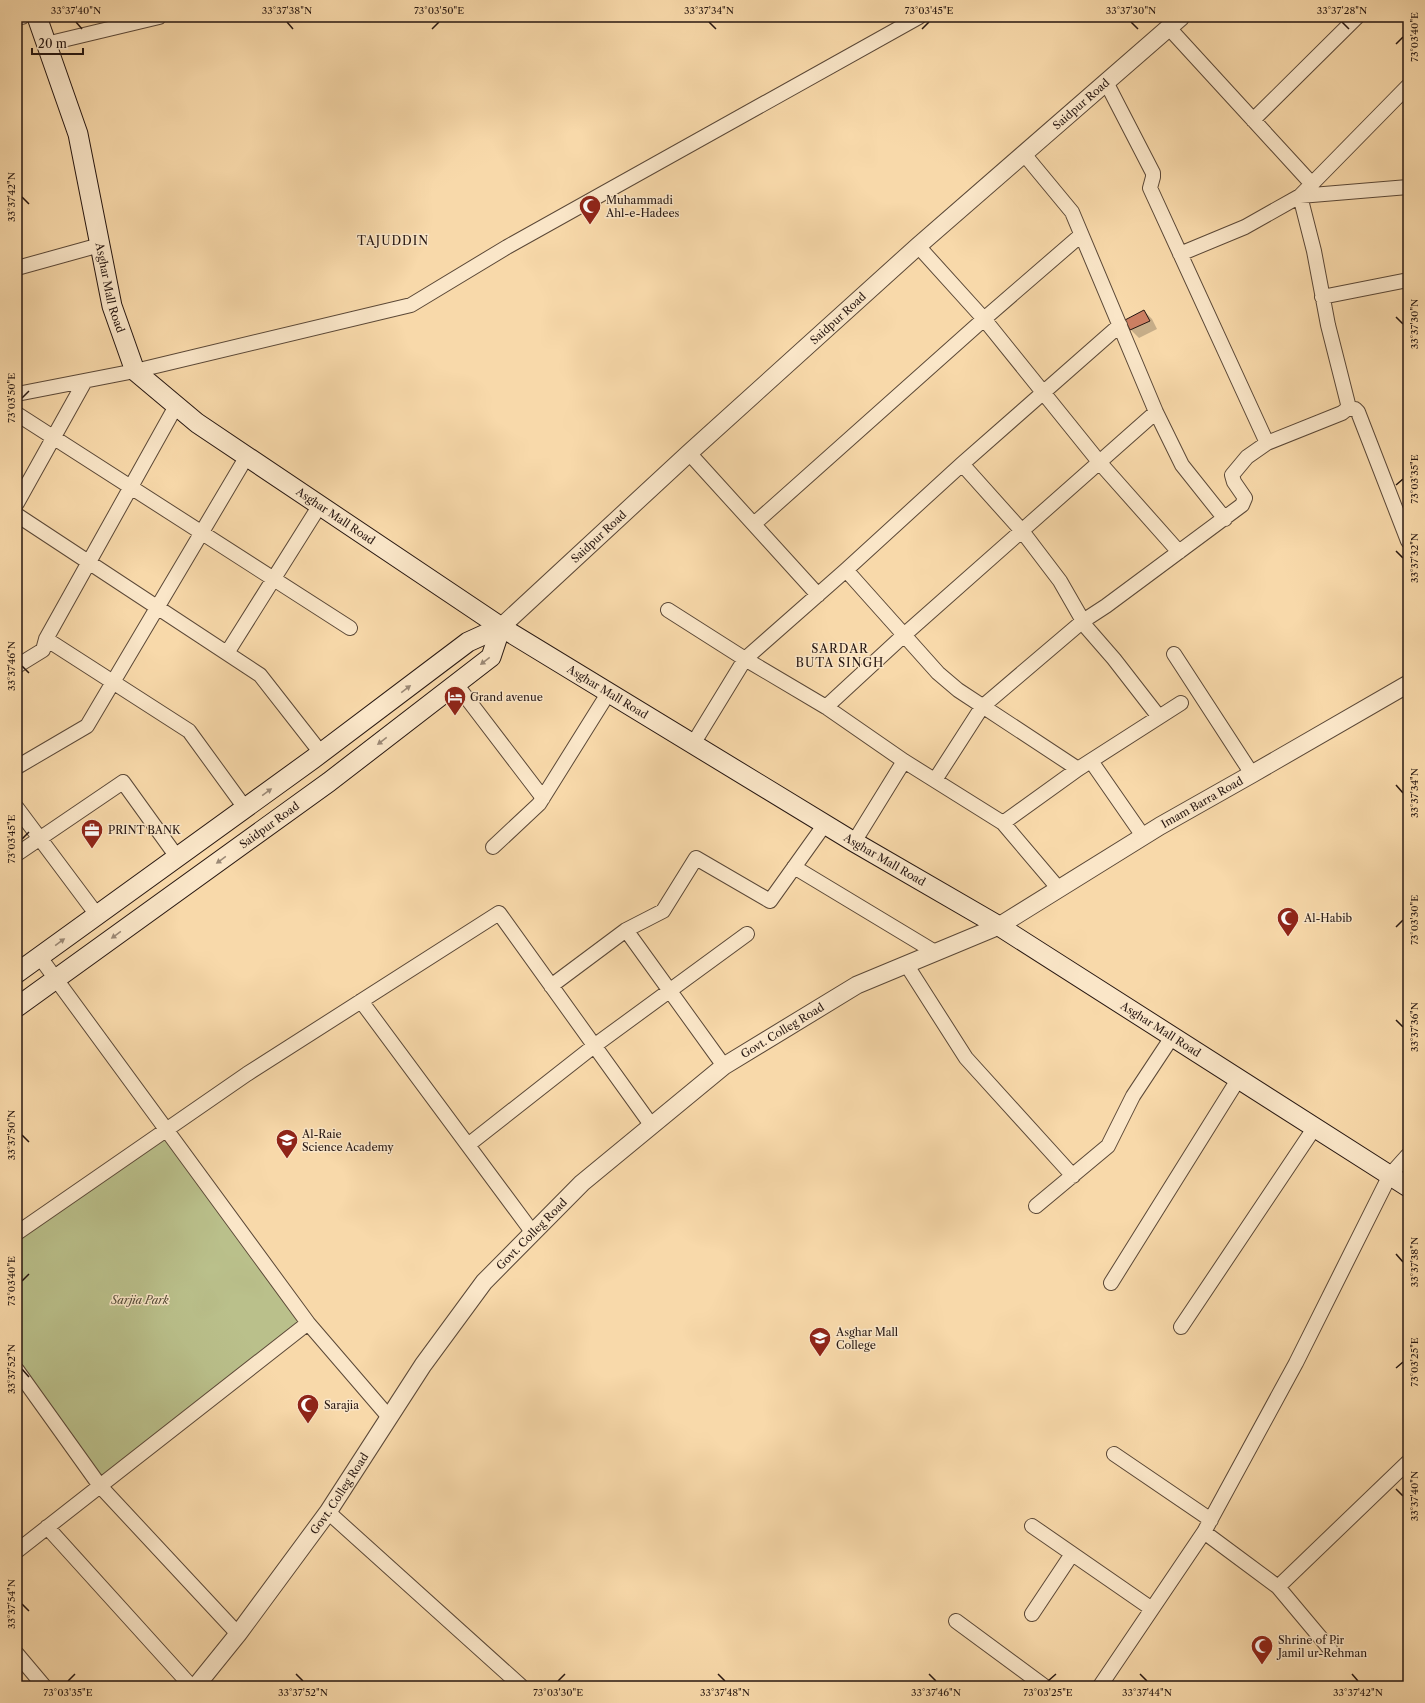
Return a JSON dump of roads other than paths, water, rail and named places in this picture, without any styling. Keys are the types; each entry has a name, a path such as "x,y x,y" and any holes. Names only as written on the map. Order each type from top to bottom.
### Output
{"main road":[{"name":"Asghar Mall Road","path":"37,17 78,134 112,306 135,371 176,406 197,423 501,627 854,842 998,926 1316,1127 1408,1187"},
{"name":"Saidpur Road","path":"17,1007 328,782 491,657 501,627"},
{"name":"Saidpur Road","path":"19,967 39,956 97,915 321,753 468,642 501,627"}],"street":[{"path":"17,18 22,17"},
{"path":"46,44 159,17"},
{"path":"17,394 135,371 412,305 507,247 919,17"},
{"path":"1253,120 1357,17"},
{"path":"1175,22 1253,120 1311,183"},
{"name":"Saidpur Road","path":"501,627 688,453 918,246 1175,22"},
{"path":"1106,82 1153,173 1150,188 1267,443"},
{"path":"1180,254 1245,227 1300,196 1311,183 1408,86"},
{"path":"1024,154 1072,212 1156,412 1182,465 1225,519"},
{"path":"1300,196 1408,187"},
{"path":"1300,196 1314,251 1328,325 1348,404 1347,409"},
{"path":"754,524 984,318 1081,235"},
{"path":"17,268 100,245"},
{"path":"918,246 984,318 1100,463 1179,552"},
{"path":"1322,297 1408,280"},
{"path":"693,744 745,659 846,570 962,464 1120,325"},
{"path":"17,503 85,381"},
{"path":"17,666 43,650 46,639 176,406"},
{"path":"935,780 982,707 1083,621 1106,606 1242,505 1245,498 1234,482 1232,475 1247,457 1267,443 1342,413 1347,409 1355,409 1358,412 1408,541"},
{"path":"826,707 904,635 1156,412"},
{"path":"17,414 350,628"},
{"path":"688,453 818,594"},
{"path":"17,767 87,726 247,456"},
{"path":"962,464 1022,531 1060,581 1083,621 1159,717"},
{"path":"227,653 320,505"},
{"path":"17,515 260,675 321,753"},
{"path":"846,570 938,673 958,690 982,707 1078,769"},
{"path":"668,610 745,659 826,707 904,761 1003,823 1059,888"},
{"path":"46,639 189,731 245,808"},
{"path":"1174,654 1252,774"},
{"path":"456,684 543,798"},
{"name":"Imam Barra Road","path":"998,926 1143,836 1408,684"},
{"path":"493,848 539,804 609,692"},
{"path":"1003,823 1078,769 1181,703"},
{"path":"854,842 904,761"},
{"path":"1091,761 1143,836"},
{"path":"17,854 123,782 177,857"},
{"path":"17,808 97,915"},
{"path":"551,986 626,930 663,911 696,858 770,901 825,824"},
{"path":"794,867 935,952"},
{"path":"17,1234 247,1074 499,913 652,1126"},
{"name":"Govt. Colleg Road","path":"196,1686 238,1634 328,1512 422,1365 484,1282 582,1183 724,1066 857,985 998,926"},
{"path":"626,930 724,1066"},
{"path":"468,1145 594,1046 747,934"},
{"path":"39,956 308,1323 388,1416"},
{"path":"906,964 966,1058 1073,1176"},
{"path":"361,1001 533,1233"},
{"path":"1036,1206 1108,1146 1133,1096 1172,1036"},
{"path":"1112,1283 1239,1078"},
{"path":"1181,1327 1316,1127"},
{"path":"1100,1686 1211,1520 1296,1363 1390,1175 1408,1155"},
{"path":"17,1551 308,1323"},
{"path":"17,1370 100,1486 238,1634"},
{"path":"1114,1454 1211,1520"},
{"path":"1278,1586 1408,1462"},
{"path":"328,1512 521,1686"},
{"path":"1032,1526 1152,1609"},
{"path":"47,1528 191,1686"},
{"path":"1204,1532 1278,1586 1330,1649"},
{"path":"1032,1614 1072,1554"},
{"path":"956,1621 1044,1686"},
{"path":"17,1654 44,1686"}],"place":[{"name":"Muhammadi Ahl-e-Hadees","path":"590,226"},
{"name":"Grand avenue","path":"455,716"},
{"name":"PRINT BANK","path":"92,850"},
{"name":"Al-Habib","path":"1288,938"},
{"name":"Al-Raie Science Academy","path":"287,1160"},
{"name":"Asghar Mall College","path":"820,1358"},
{"name":"Sarajia","path":"308,1424"},
{"name":"Shrine of Pir Jamil ur-Rehman","path":"1262,1666"}],"district":[{"name":"TAJUDDIN","path":"393,241"},
{"name":"SARDAR BUTA SINGH","path":"840,656"}],"park label":[{"name":"Sarjia Park","path":"140,1300"}]}
